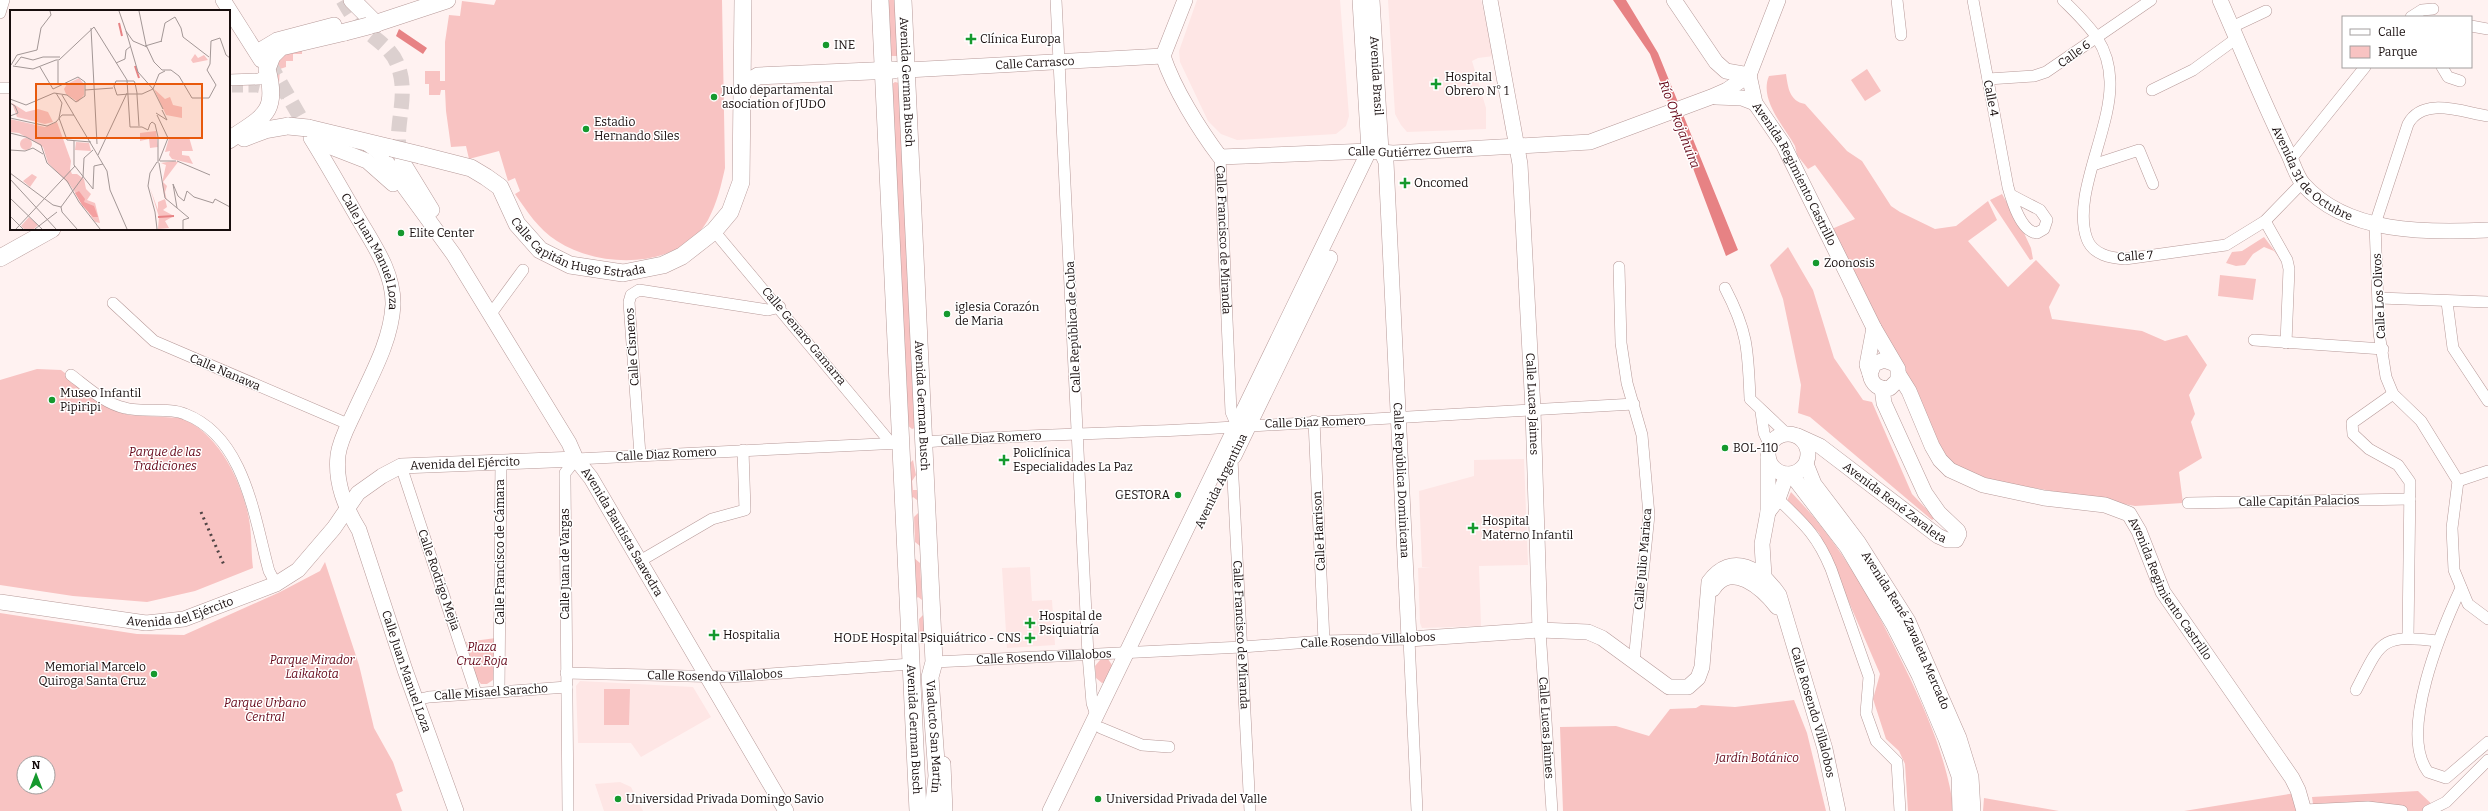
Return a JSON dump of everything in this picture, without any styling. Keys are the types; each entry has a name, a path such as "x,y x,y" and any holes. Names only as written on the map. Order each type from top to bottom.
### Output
{"main road":[{"path":"223,0 229,10"},
{"path":"352,0 372,25"},
{"path":"256,52 277,40 340,28 372,25 447,0"},
{"name":"Calle Capitán Hugo Estrada","path":"230,144 265,130 288,126 311,135 360,139 472,168 500,187 517,224 540,250 570,265 623,273 644,270 682,256 714,231 730,212 742,182 743,0"},
{"name":"Avenida German Busch","path":"880,0 896,443 911,664 918,811"},
{"name":"Avenida German Busch","path":"903,0 934,662 938,676 945,811"},
{"path":"1163,56 1185,0"},
{"name":"Calle Lucas Jaimes","path":"1490,0 1518,144 1533,410 1540,630"},
{"path":"1674,0 1716,62 1726,71 1748,75"},
{"path":"1709,98 1727,90 1748,75 1778,0"},
{"name":"Avenida 31 de Octubre","path":"2220,0 2257,91 2302,183 2334,210 2376,224 2416,229 2488,230"},
{"name":"Avenida Brasil","path":"1367,7 1375,151"},
{"path":"230,11 266,69 272,91 270,106 260,119 230,139"},
{"path":"266,69 272,56 281,47 340,28"},
{"name":"Calle Carrasco","path":"907,70 1163,56"},
{"name":"Calle Francisco de Miranda","path":"1163,56 1168,69 1220,157"},
{"path":"742,59 748,69 758,76"},
{"path":"1709,98 1720,87 1722,79 1716,62"},
{"path":"743,92 748,82 758,76 907,70"},
{"name":"Avenida Regimiento Castrillo","path":"1748,75 1755,103 1783,144 1874,328 1910,391 1932,446 1940,460 1950,470 1983,485 2044,498 2105,505 2129,514 2139,531 2163,592 2292,778 2298,790 2304,811"},
{"path":"1709,98 1725,96 1755,103"},
{"name":"Calle Gutiérrez Guerra","path":"1220,157 1375,151 1393,153 1518,144 1590,142 1709,98"},
{"path":"311,135 361,158 382,173 403,196 449,264 465,272"},
{"name":"Calle Juan Manuel Loza","path":"311,135 376,247 391,287 393,305 389,331 375,368 348,424 338,456 341,493 346,509 359,530 416,700 456,811"},
{"name":"Avenida Bautista Saavedra","path":"360,139 379,152 465,272 569,443 576,459 591,478 786,811"},
{"name":"Avenida Argentina","path":"1060,811 1073,774 1098,721 1375,151"},
{"name":"Calle República Dominicana","path":"1375,151 1386,162 1409,639"},
{"name":"Avenida Bautista Saavedra","path":"402,161 449,238 454,255"},
{"path":"0,258 50,230"},
{"path":"1870,374 1874,364 1884,360 1897,369 1894,384 1882,388 1874,384 1870,374 1867,365 1874,328"},
{"name":"Avenida René Zavaleta","path":"1793,435 1820,446 1831,456 1938,536 1953,541 1958,538 1958,531 1939,513 1925,493 1884,403 1882,388"},
{"path":"1764,576 1762,544 1768,512 1769,452 1779,436 1793,435 1807,446 1807,461 1799,472 1789,474 1776,471 1769,452"},
{"path":"896,443 924,442"},
{"name":"Avenida René Zavaleta","path":"1807,461 1820,455 1831,456"},
{"name":"Avenida del Ejército","path":"0,602 120,621 164,623 184,619 276,584 298,570 334,528 358,493 382,476 401,466 576,459"},
{"name":"Avenida René Zavaleta Mercado","path":"1807,461 1814,484 1858,542 1908,622 1959,738 1971,777 1973,811"},
{"path":"1768,512 1778,499 1789,474"},
{"name":"Avenida René Zavaleta Mercado","path":"1789,474 1846,547 1904,647 1940,725 1959,776 1960,811"},
{"path":"334,528 346,525 359,530"},
{"path":"1740,565 1762,544"},
{"name":"Calle Rosendo Villalobos","path":"1409,639 1540,630 1588,632 1602,638 1670,687 1688,687 1698,678 1702,667 1709,582 1716,573 1725,567 1740,565 1764,576 1779,595 1784,616 1825,749 1838,811"},
{"name":"Calle Rosendo Villalobos","path":"1708,597 1717,583 1724,578 1734,576 1759,587 1784,616"},
{"path":"911,664 934,662"},
{"name":"Viaducto San Martín","path":"933,811 937,776 930,677 934,662"},
{"name":"Avenida Argentina","path":"1050,811 1073,774"}],"street":[{"path":"0,13 4,0"},
{"name":"Calle República de Cuba","path":"1056,0 1088,655 1092,703 1098,721"},
{"path":"1897,0 1901,35"},
{"name":"Calle 4","path":"1973,0 2011,195"},
{"path":"2063,0 2098,36"},
{"name":"Calle 6","path":"1988,79 2034,76 2046,72 2150,0"},
{"path":"2413,16 2422,10 2434,9"},
{"path":"2152,90 2193,70 2234,32 2266,11"},
{"path":"2472,26 2488,29"},
{"name":"Calle 7","path":"2098,36 2107,64 2110,92 2103,132 2093,165 2085,203 2087,240 2097,252 2109,258 2125,259 2226,246 2265,221 2302,183"},
{"path":"2291,159 2327,117 2364,68"},
{"path":"2443,68 2448,77 2460,81"},
{"path":"230,85 259,79 265,76 266,69"},
{"name":"Calle Los Olivos","path":"2458,481 2421,421 2393,394 2386,377 2383,349 2379,333 2376,224 2379,208 2408,124 2416,112 2432,107 2488,116"},
{"path":"2093,165 2139,150 2153,184"},
{"name":"Calle Francisco de Miranda","path":"1220,157 1231,412 1243,425"},
{"path":"2265,221 2280,245 2288,264 2286,343"},
{"name":"Calle Genaro Gamarra","path":"714,231 896,443"},
{"name":"Calle Julio Mariaca","path":"1619,267 1621,342 1627,383 1642,435 1649,515 1634,661"},
{"path":"490,315 523,270"},
{"path":"1724,288 1740,316 1745,333 1748,351 1750,399 1761,412 1772,418 1793,435"},
{"name":"Calle Cisneros","path":"640,455 629,302 631,295 639,290 768,310 780,307"},
{"path":"2379,298 2447,302 2488,302"},
{"path":"2447,302 2453,348 2488,401"},
{"name":"Calle Nanawa","path":"114,303 154,341 348,424"},
{"path":"2254,340 2383,349"},
{"path":"71,374 93,392 124,408 184,413 207,428 220,440 234,458 244,482 269,571 276,584"},
{"path":"2393,394 2352,423 2353,434 2369,449 2398,465 2410,482 2408,638"},
{"name":"Calle Diaz Romero","path":"924,442 1314,421 1398,419 1634,404"},
{"path":"1761,412 1769,452"},
{"name":"Calle Harrison","path":"1314,421 1324,641"},
{"name":"Calle Diaz Romero","path":"576,459 896,443"},
{"path":"640,561 712,519 745,510 743,450"},
{"name":"Calle Francisco de Miranda","path":"1228,456 1242,648 1250,811"},
{"name":"Calle Juan de Vargas","path":"566,687 565,473 576,459"},
{"name":"Calle Francisco de Cámara","path":"499,691 501,461"},
{"name":"Calle Rodrigo Mejia","path":"401,466 474,683 476,693"},
{"path":"2488,470 2458,481 2452,528 2454,570 2461,588 2468,604 2488,619"},
{"path":"1778,499 1807,526 1824,553 1831,569 1869,676 1866,713 1876,741 1897,762 1900,811"},
{"name":"Calle Capitán Palacios","path":"2188,503 2410,499"},
{"path":"2461,588 2437,641 2420,712 2418,737 2424,767 2428,772 2438,777 2446,778 2455,772 2488,742"},
{"name":"Calle Lucas Jaimes","path":"1540,630 1552,811"},
{"path":"2356,690 2376,651 2382,644 2408,638 2437,641"},
{"name":"Calle Rosendo Villalobos","path":"934,662 1242,648 1324,641 1409,639"},
{"name":"Calle República Dominicana","path":"1409,639 1417,811"},
{"name":"Calle Rosendo Villalobos","path":"566,673 707,677 911,664"},
{"path":"566,687 568,811"},
{"name":"Calle Misael Saracho","path":"416,700 429,696 566,687"},
{"path":"1098,721 1142,744 1169,747"},
{"path":"2428,811 2446,802 2488,760"},
{"path":"2304,811 2368,807 2402,811"}],"shaded area":[{"path":"1197,0 1340,0 1349,116 1346,126 1336,134 1237,140 1221,134 1208,121 1180,62 1179,51"},
{"name":"Hospital Obrero N° 1","path":"1388,0 1481,0 1494,56 1478,58 1472,61 1486,108 1486,129 1407,132 1401,125 1395,114"},
{"name":"Hospital Materno Infantil","path":"1524,459 1528,565 1479,566 1481,626 1422,628 1420,623 1418,568 1431,567 1422,567 1419,491 1474,476 1474,460"},
{"name":"Hospital de Psiquiatría","path":"1030,567 1032,601 1052,600 1055,645 1007,648 1002,568"},
{"path":"580,681 693,687 711,717 641,757 631,743 578,743 576,686"},
{"name":"Universidad Privada Domingo Savio","path":"620,782 631,787 643,811 604,811 595,784"}],"green space":[{"name":"Estadio Hernando Siles","path":"496,0 722,0 725,168 711,214 695,236 678,248 659,256 638,260 616,260 595,257 575,250 550,236 529,213 515,194 520,191 515,178 508,181 499,151 469,159 466,146 451,147 446,111 445,90 441,90 440,95 429,95 429,84 425,84 425,71 440,71 440,81 445,81 445,42 449,15 460,16 462,1 494,5"},
{"path":"886,0 897,0 898,56 890,56"},
{"path":"302,48 302,54 293,54 293,61 286,61 286,67 280,69 279,83 275,71 282,54"},
{"path":"1867,69 1881,91 1865,101 1851,80"},
{"path":"1786,74 1792,97 1805,104 1847,151 1862,161 1891,206 1900,212 1935,229 1956,226 1988,201 1997,220 1968,241 2008,287 2036,260 2060,285 2049,307 2052,319 2142,331 2165,341 2187,335 2207,365 2189,395 2195,414 2191,422 2202,458 2179,472 2183,503 2135,506 1995,481 1957,467 1945,458 1827,231 1855,219 1815,165 1808,169 1797,155 1795,146 1779,121 1770,103 1767,94 1769,76"},
{"path":"895,82 899,83 915,428 912,429 907,425 892,84"},
{"path":"2002,194 2024,233 2031,248 2033,259 2030,260 1990,200"},
{"path":"2264,237 2283,262 2274,251 2264,247 2253,254 2245,265 2236,266 2226,263 2232,252 2242,251"},
{"path":"1788,247 1813,290 1834,358 1863,400 1872,402 1912,494 1935,518 1932,520 1810,417 1798,413 1801,385 1783,299 1770,265"},
{"path":"2220,275 2256,279 2253,300 2218,296"},
{"name":"Parque de las Tradiciones","path":"37,369 61,370 83,387 92,397 128,415 180,418 194,425 206,434 217,446 226,460 241,489 251,531 253,568 195,591 147,602 73,596 0,585 0,380"},
{"path":"913,460 916,475 912,481 913,490 917,490 917,500 913,497 910,500 909,464"},
{"path":"1791,492 1825,531 1855,574 1893,642 1921,701 1935,737 1951,792 1954,811 1908,811 1905,764 1899,751 1886,739 1873,699 1880,674 1819,533 1787,501"},
{"path":"921,510 920,546 915,542 914,517"},
{"path":"913,557 920,563 922,600 918,597 914,601"},
{"name":"Parque Urbano Central","path":"325,562 359,665 374,728 393,762 403,791 396,794 402,811 0,811 0,613 137,634 184,635 280,592 320,571"},
{"path":"926,612 927,642 922,644 920,643 919,619"},
{"name":"Plaza Cruz Roja","path":"496,638 493,680 487,684 481,684 476,678 466,642"},
{"path":"1108,659 1112,665 1105,682 1102,683 1096,678 1095,666 1100,660"},
{"path":"604,689 630,689 629,725 604,725"},
{"name":"Jardín Botánico","path":"1794,700 1807,733 1826,811 1563,811 1560,727 1616,726 1649,736 1670,709 1696,708 1701,705 1735,707"},
{"path":"2418,791 2439,811 2314,811 2312,797"},
{"path":"2295,793 2297,811 2184,811"},
{"path":"1984,798 2059,811 1983,811"}],"water":[{"name":"Río Orkojahuira","path":"1613,0 1626,0 1658,53 1738,250 1726,256 1650,54"},
{"path":"399,29 427,48 423,54 396,36"}],"tunnel":[{"path":"343,0 357,22 388,49 398,66 402,90 398,136 401,160"},
{"path":"269,63 311,136"},
{"path":"232,87 257,87 285,94"}],"railway":[{"path":"201,512 224,565"}],"place":[{"name":"Clínica Europa","path":"971,39"},
{"name":"INE","path":"826,45"},
{"name":"Hospital Obrero N° 1","path":"1436,84"},
{"name":"Judo departamental asociation of JUDO","path":"714,97"},
{"name":"Estadio Hernando Siles","path":"586,129"},
{"name":"Oncomed","path":"1405,183"},
{"name":"Elite Center","path":"401,233"},
{"name":"Zoonosis","path":"1816,263"},
{"name":"iglesia Corazón de Maria","path":"947,314"},
{"name":"Museo Infantil Pipiripi","path":"52,400"},
{"name":"BOL-110","path":"1725,448"},
{"name":"Policlínica Especialidades La Paz","path":"1004,460"},
{"name":"GESTORA","path":"1178,495"},
{"name":"Hospital Materno Infantil","path":"1473,528"},
{"name":"Hospital de Psiquiatría","path":"1030,623"},
{"name":"Hospitalia","path":"714,635"},
{"name":"HODE Hospital Psiquiátrico - CNS","path":"1030,638"},
{"name":"Memorial Marcelo Quiroga Santa Cruz","path":"154,674"},
{"name":"Universidad Privada Domingo Savio","path":"618,799"},
{"name":"Universidad Privada del Valle","path":"1098,799"}],"park label":[{"name":"Parque Mirador Laikakota","path":"312,667"}]}
